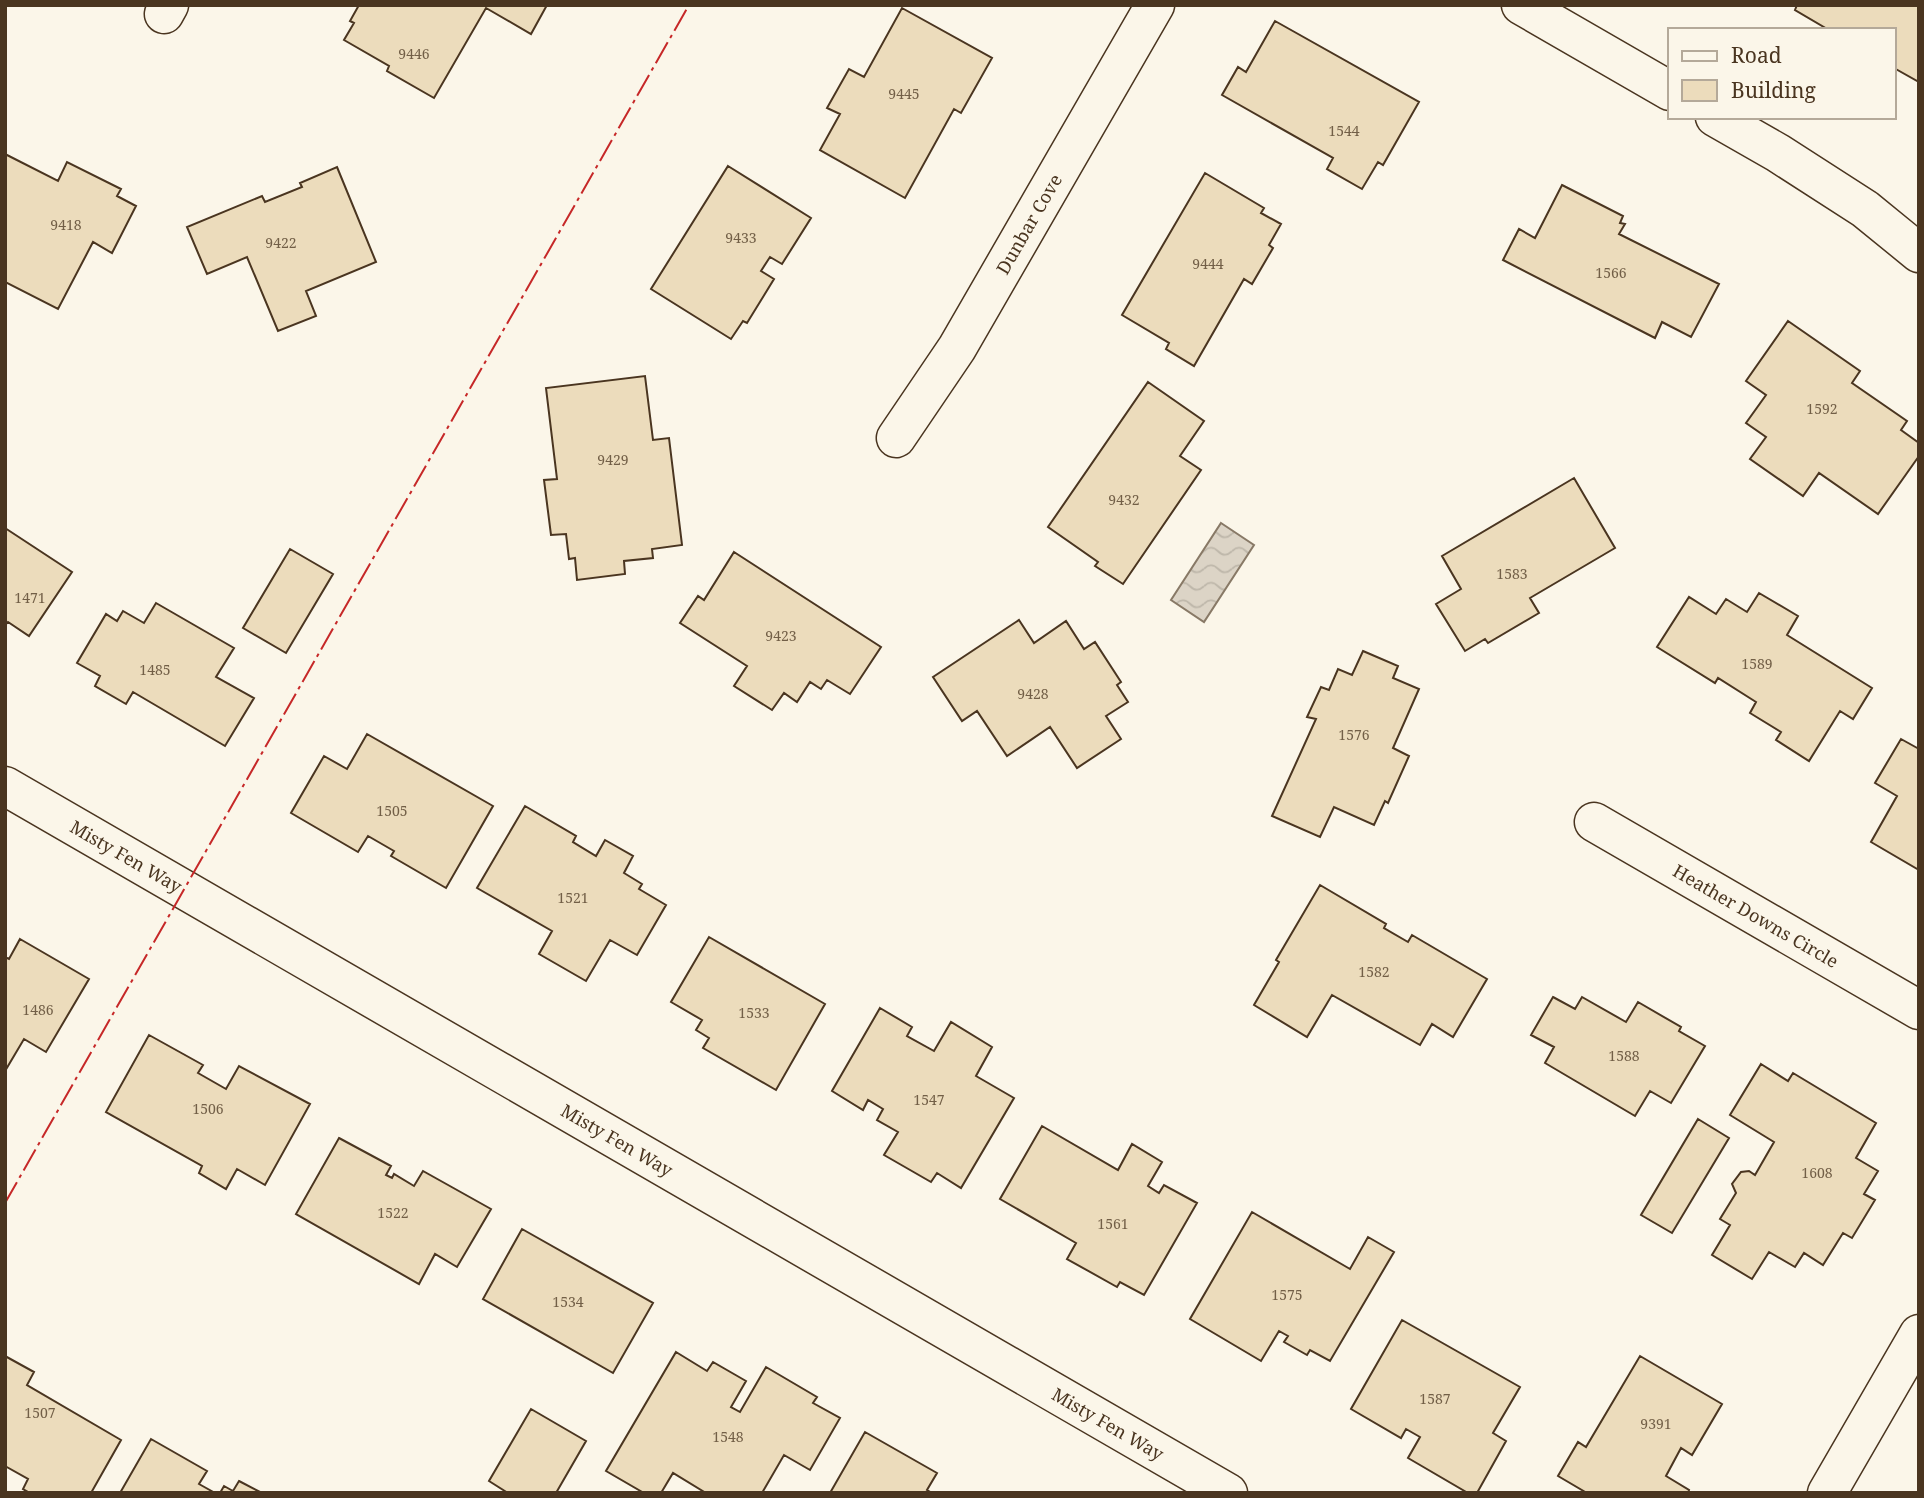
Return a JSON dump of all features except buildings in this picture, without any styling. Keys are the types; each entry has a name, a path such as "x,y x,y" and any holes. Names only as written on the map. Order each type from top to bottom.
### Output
{"street":[{"name":"Dunbar Cove","path":"896,438 957,348 1155,5"},
{"path":"1521,5 1668,90"},
{"path":"1718,119 1778,153 1865,209 1919,253"},
{"name":"Misty Fen Way","path":"5,786 1228,1493"},
{"name":"Heather Downs Circle","path":"1594,822 1919,1010"},
{"path":"1828,1493 1919,1334"}],"water":[{"path":"1221,523 1254,545 1204,622 1171,600"}],"power":[{"path":"5,1203 689,5"}]}
